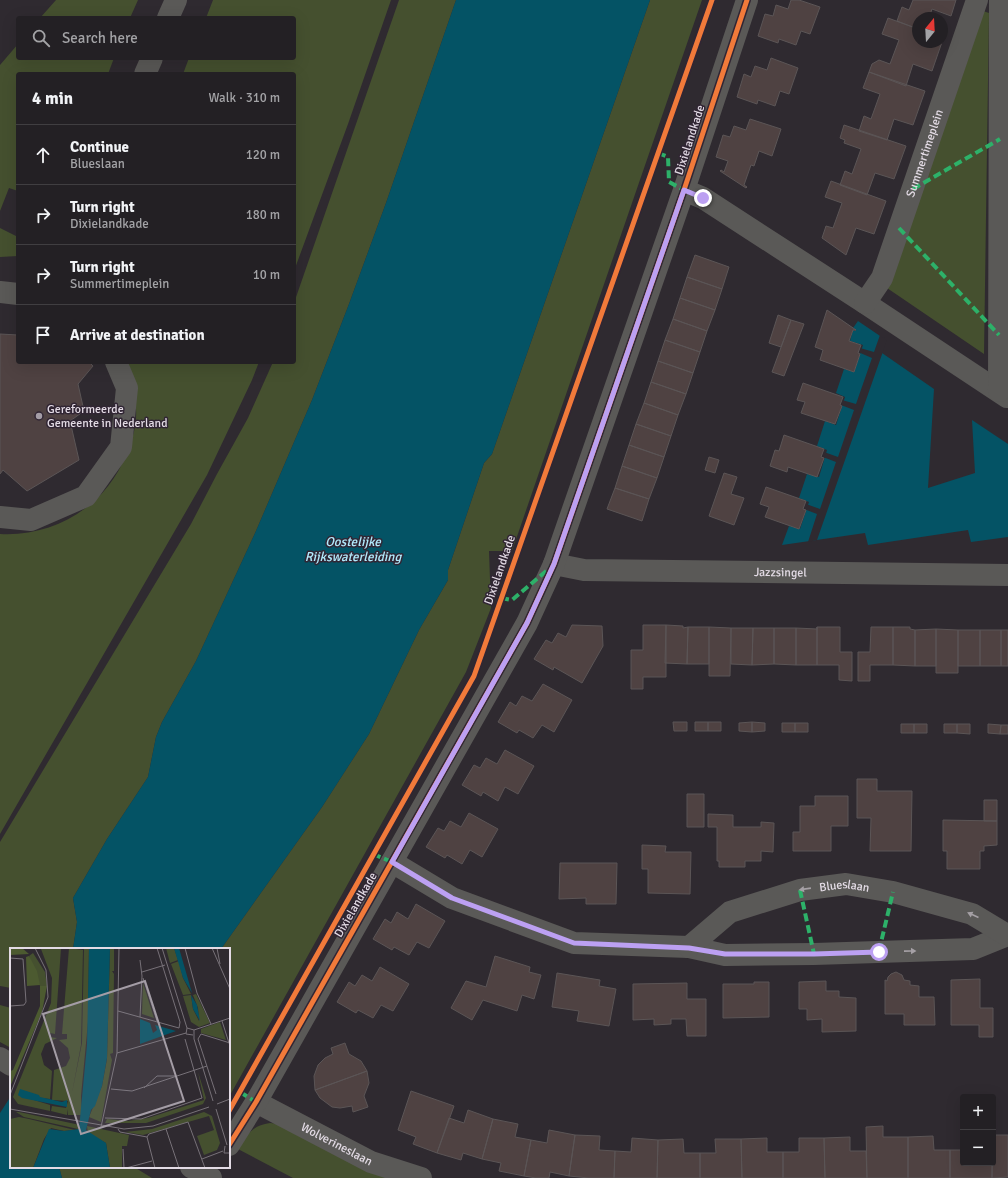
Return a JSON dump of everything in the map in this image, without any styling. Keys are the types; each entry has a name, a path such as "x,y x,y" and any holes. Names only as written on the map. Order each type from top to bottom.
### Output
{"street":[{"path":"169,16 176,0"},
{"name":"Dixielandkade","path":"230,1143 256,1102 527,623 554,564 684,190 747,0"},
{"name":"Summertimeplein","path":"865,302 882,278 977,0"},
{"path":"1000,0 1003,394"},
{"path":"146,72 151,60"},
{"path":"684,190 703,198 865,302 1003,394"},
{"path":"0,292 16,294"},
{"path":"0,517 31,520 86,496 121,448 127,388 117,364"},
{"name":"Jazzsingel","path":"554,564 584,570 1008,575"},
{"name":"Blueslaan","path":"392,862 452,898 574,943 689,948 725,954 814,954 972,949 1007,935"},
{"name":"Blueslaan","path":"689,948 730,912 800,890 846,884 893,892 972,914 1007,935"},
{"path":"0,1058 10,1064"},
{"name":"Wolverineslaan","path":"256,1102 371,1162 421,1178"}],"green space":[{"path":"56,0 138,0 131,16 42,16"},
{"path":"213,0 391,0 348,124 296,266 296,72 184,72 188,60 296,60 296,16 207,16"},
{"path":"399,0 456,0 386,203 312,400 256,531 196,661 162,722 156,737 148,777 107,839 73,898 77,922 73,948 10,948 10,988 0,986 0,842 191,524 248,418 272,364 296,364 296,297"},
{"path":"650,0 702,0 512,551 489,551 491,608 466,672 230,1095 230,948 222,948 322,807 369,734 419,630 448,580 448,570 484,463 492,454"},
{"path":"983,11 989,13 984,354 887,288"},
{"path":"16,46 16,60 113,60 109,72 16,72 16,190 9,188 0,211 0,65"},
{"path":"0,228 16,236 16,256 0,257"},
{"path":"128,364 258,364 207,475 0,834 0,534 20,534 40,530 58,524 76,515 92,503 105,489 117,473 126,455 135,428 136,411 133,384"},
{"path":"0,1005 10,1008 10,1047 0,1042"},
{"path":"270,1123 279,1124 394,1178 293,1178 238,1149 254,1129 258,1126"},
{"path":"59,1168 136,1168 152,1178 62,1178"}],"water":[{"name":"Oostelijke Rijkswaterleiding","path":"456,0 650,0 492,454 484,463 448,570 448,580 419,630 369,734 322,807 222,948 73,948 77,922 73,898 107,839 148,777 156,737 162,722 196,661 256,531 312,400 386,203"},
{"path":"858,321 886,340 882,353 934,389 928,488 975,473 972,420 1008,444 1008,537 971,542 968,530 868,545 865,533 782,545 789,526 800,529 809,502 799,498 807,474 819,477 827,450 817,446 825,421 836,425 845,397 836,393 844,369 854,372 863,345 850,341 853,330 856,330 853,328"},
{"path":"10,1098 10,1168 59,1168 62,1178 0,1178 0,1113"}],"pier":[{"path":"880,335 887,340 817,540 808,542 817,514 804,509 806,504 820,509 836,462 823,457 824,452 838,457 854,410 841,405 842,400 856,404 872,358 858,352 860,348 874,352"}],"building":[{"path":"791,0 799,0 820,7 810,34 801,31 796,45 779,39 778,43 758,36 765,14 773,16 776,5 788,9"},
{"path":"913,0 956,0 951,16 948,15 948,12 940,12 932,9 931,12 912,12 912,27 897,21 902,7 909,10"},
{"path":"888,18 912,27 912,48 940,48 932,71 913,64 906,86 869,72 872,64 879,60 890,64 899,40 882,34"},
{"path":"771,58 798,68 789,94 780,91 775,106 758,100 757,104 737,97 744,74 751,77 755,66 767,70"},
{"path":"869,72 925,91 913,125 894,119 887,140 859,131 864,116 871,119 880,94 863,88"},
{"path":"750,119 781,129 772,156 759,151 754,166 751,165 744,185 747,187 746,188 720,171 721,170 724,172 728,161 716,157 723,135 730,137 734,126 746,130"},
{"path":"844,125 906,146 894,179 875,173 867,195 840,185 845,171 852,174 861,149 844,143 845,140 840,138"},
{"path":"831,181 886,201 874,234 856,228 846,255 822,238 826,226 833,228 842,203 825,197"},
{"path":"695,255 729,267 722,289 687,277"},
{"path":"687,277 722,289 715,310 680,298"},
{"path":"680,298 715,310 707,331 673,319"},
{"path":"827,310 856,330 853,330 849,341 861,345 858,353 860,354 854,372 820,360 823,350 815,347"},
{"path":"778,315 791,320 781,347 769,343"},
{"path":"673,319 707,331 700,352 665,340"},
{"path":"791,320 804,324 784,376 772,372"},
{"name":"Gereformeerde Gemeente in Nederland","path":"0,334 16,335 16,364 91,364 93,366 78,384 84,411 70,421 79,460 27,491 3,470 0,474"},
{"path":"665,340 700,352 693,373 658,361"},
{"path":"658,361 693,373 686,394 651,382"},
{"path":"651,382 686,394 678,415 644,403"},
{"path":"803,383 843,397 840,405 842,406 835,424 801,413 805,402 797,400"},
{"path":"644,403 678,415 671,436 636,424"},
{"path":"636,424 671,436 664,457 629,445"},
{"path":"784,435 824,449 821,457 824,458 817,477 788,467 787,472 770,466 775,450 779,451"},
{"path":"629,445 664,457 657,478 622,466"},
{"path":"709,457 719,460 715,473 705,470"},
{"path":"622,466 657,478 649,499 615,488"},
{"path":"724,473 737,477 731,494 744,498 734,525 709,516"},
{"path":"766,487 806,501 803,509 806,510 799,529 765,517 769,507 760,504"},
{"path":"615,488 649,499 642,521 607,509"},
{"path":"572,625 602,626 603,646 582,683 554,667 553,670 534,659 546,640 552,643 558,633 566,637"},
{"path":"643,625 666,625 666,677 643,677 643,689 631,689 631,650 643,650"},
{"path":"666,625 683,626 683,628 688,627 687,664 665,663"},
{"path":"688,627 709,627 709,664 687,664"},
{"path":"709,627 731,628 730,676 709,676"},
{"path":"817,627 840,627 840,652 852,652 852,681 839,680 839,665 817,665"},
{"path":"871,627 893,627 893,665 870,665 870,681 858,681 858,652 870,652"},
{"path":"893,627 910,627 910,629 915,630 915,666 893,665"},
{"path":"731,628 753,628 752,665 731,664"},
{"path":"753,628 774,628 774,664 752,665"},
{"path":"774,628 796,628 796,665 774,664"},
{"path":"796,628 817,629 817,665 796,665"},
{"path":"936,629 936,666 915,666 915,630"},
{"path":"936,629 958,630 958,673 936,673"},
{"path":"958,630 980,630 980,666 958,666"},
{"path":"980,630 1001,630 1001,666 980,666"},
{"path":"1001,630 1008,630 1008,666 1001,666"},
{"path":"543,684 572,700 554,732 542,725 533,738 519,730 517,733 498,722 510,702 516,706 522,696 532,701"},
{"path":"673,722 687,722 687,731 674,731"},
{"path":"695,722 708,722 708,731 695,731"},
{"path":"708,722 721,722 721,731 708,731"},
{"path":"752,722 752,732 739,731 739,723"},
{"path":"752,722 765,723 765,731 752,732"},
{"path":"782,723 795,723 795,732 782,732"},
{"path":"795,723 808,723 808,732 795,732"},
{"path":"901,724 914,724 914,733 901,733"},
{"path":"914,724 927,724 927,733 914,733"},
{"path":"944,724 957,724 957,733 944,733"},
{"path":"957,724 970,724 970,734 957,733"},
{"path":"988,724 1001,725 1000,734 988,733"},
{"path":"1001,725 1008,725 1008,734 1000,734"},
{"path":"505,750 534,766 518,794 505,787 498,801 483,792 481,796 462,785 474,765 480,768 486,758 497,764"},
{"path":"857,779 877,779 877,791 912,791 911,851 870,851 871,818 857,818"},
{"path":"687,794 704,794 704,827 687,827"},
{"path":"815,796 848,796 848,826 831,826 831,851 793,851 793,832 800,832 800,806 815,806"},
{"path":"984,800 997,800 997,821 984,821"},
{"path":"469,813 498,829 482,857 470,850 462,864 447,855 445,858 426,847 438,828 444,831 450,821 461,827"},
{"path":"708,814 733,815 733,827 761,827 761,822 774,823 773,852 761,851 761,861 745,861 745,867 719,867 719,861 717,861 717,827 708,827"},
{"path":"943,820 997,821 997,845 984,846 984,851 980,851 980,869 947,869 947,851 943,851"},
{"path":"642,845 666,846 665,852 691,852 690,894 648,893 648,869 642,869"},
{"path":"560,863 617,863 616,904 586,904 586,898 559,899"},
{"path":"416,904 445,921 429,948 417,942 409,955 394,947 392,950 373,939 385,919 391,923 397,912 408,919"},
{"path":"495,956 530,967 529,972 541,975 534,999 522,995 517,1011 483,1000 472,1020 451,1008 466,981 486,987"},
{"path":"380,967 409,984 393,1011 381,1005 373,1018 358,1010 356,1013 337,1002 349,982 355,986 362,975 372,981"},
{"path":"896,972 902,975 904,980 910,981 910,985 919,986 919,997 934,997 935,1025 904,1025 904,1014 885,1014 885,980 887,981 891,974"},
{"path":"557,973 600,980 599,986 616,989 609,1026 577,1021 579,1011 552,1007"},
{"path":"980,979 980,1008 993,1008 993,1037 979,1037 979,1025 951,1025 951,980"},
{"path":"826,981 826,991 839,991 839,997 856,998 856,1031 822,1032 822,1019 807,1020 807,1009 799,1009 799,982"},
{"path":"754,982 769,982 769,1017 723,1018 723,984 754,984"},
{"path":"687,983 687,999 706,999 706,1036 687,1036 686,1019 671,1019 671,1024 654,1025 654,1019 633,1020 633,984"},
{"path":"345,1043 349,1054 361,1061 367,1071 315,1090 314,1076 318,1065 325,1058 333,1054 331,1048"},
{"path":"367,1071 369,1083 364,1096 368,1107 353,1112 352,1106 340,1108 332,1107 320,1098 315,1090"},
{"path":"411,1091 454,1106 437,1153 413,1144 416,1137 398,1130"},
{"path":"468,1110 493,1119 482,1159 463,1153 461,1160 437,1153 449,1118 464,1123"},
{"path":"493,1119 518,1124 515,1137 531,1140 524,1176 499,1171 501,1163 482,1159"},
{"path":"883,1126 883,1137 908,1137 908,1178 867,1178 866,1127"},
{"path":"549,1130 575,1135 569,1176 550,1172 549,1178 524,1176 531,1140 547,1143"},
{"path":"575,1135 600,1136 599,1150 615,1151 614,1178 569,1176"},
{"path":"996,1135 1008,1135 1008,1177 992,1178 992,1166 996,1166"},
{"path":"933,1136 934,1150 950,1150 950,1178 908,1178 908,1137"},
{"path":"850,1137 850,1151 866,1151 867,1178 825,1178 824,1138"},
{"path":"632,1138 658,1140 657,1178 614,1178 615,1151 631,1152"},
{"path":"767,1138 767,1152 783,1152 783,1178 742,1178 741,1139"},
{"path":"799,1138 824,1138 825,1178 783,1178 783,1152 799,1152"},
{"path":"683,1139 684,1153 700,1153 700,1178 657,1178 658,1140"},
{"path":"715,1139 741,1139 742,1178 700,1178 700,1153 716,1153"},
{"path":"950,1150 960,1150 960,1166 992,1166 992,1178 950,1178"}],"marked path":[{"path":"913,189 1000,139"},
{"path":"658,153 668,157 669,182 684,190"},
{"path":"899,228 999,335"},
{"path":"501,598 512,600 551,567"},
{"path":"373,854 392,862"},
{"path":"800,890 814,954"},
{"path":"879,951 893,892"},
{"path":"240,1092 256,1102"}],"cycle path":[{"path":"230,1109 474,676 712,0"},
{"path":"230,1143 256,1102 527,623 554,564 684,190 747,0"}],"place":[{"name":"Gereformeerde Gemeente in Nederland","path":"39,416"}],"route":[{"path":"703,198 684,190 554,564 527,623 392,862 452,898 574,943 689,948 725,954 879,952"}]}
